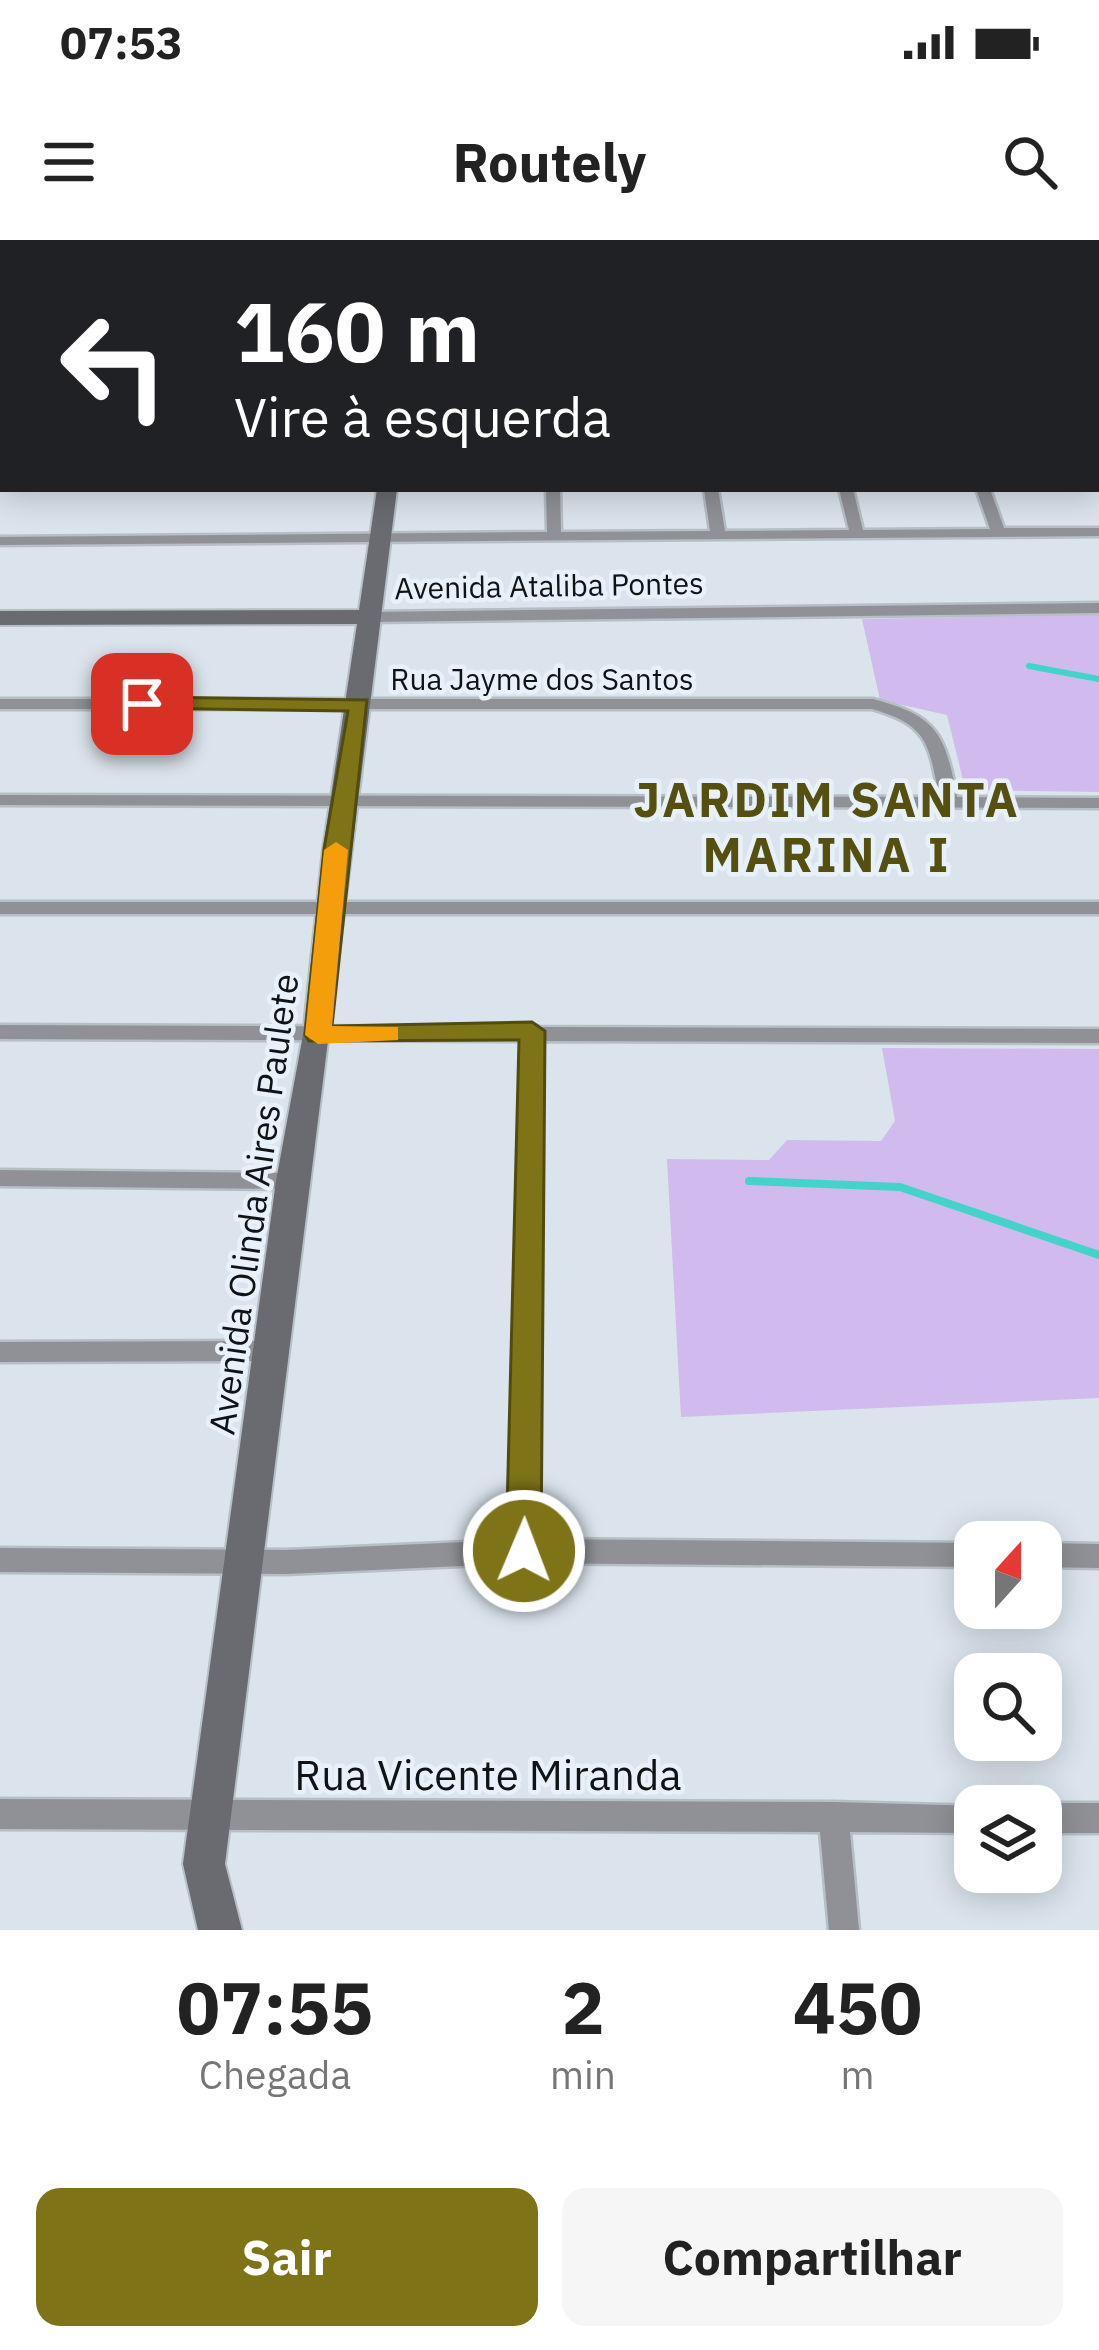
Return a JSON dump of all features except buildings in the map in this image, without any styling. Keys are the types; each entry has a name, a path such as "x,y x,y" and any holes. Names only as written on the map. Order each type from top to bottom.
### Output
{"street":[{"name":"Avenida Olinda Aires Paulete","path":"220,1930 204,1864 292,1181 318,1035 343,801 387,492"},
{"path":"553,492 554,537"},
{"path":"711,492 718,535"},
{"path":"847,492 857,533"},
{"path":"983,492 998,532"},
{"path":"0,542 1099,532"},
{"name":"Avenida Ataliba Pontes","path":"0,618 1099,608"},
{"name":"Rua Jayme dos Santos","path":"0,704 873,704 908,713 934,733 949,800"},
{"path":"0,800 1099,802"},
{"path":"0,908 1099,908"},
{"path":"524,1551 532,1031"},
{"path":"0,1032 1099,1036"},
{"path":"0,1178 292,1181"},
{"path":"0,1352 269,1351"},
{"path":"0,1560 243,1562 524,1551 954,1555"},
{"path":"1062,1556 1099,1556"},
{"name":"Rua Vicente Miranda","path":"0,1814 954,1818"},
{"path":"834,1817 844,1930"},
{"path":"1062,1818 1099,1818"}],"shaded area":[{"path":"1099,615 1099,792 976,790 964,784 947,715 880,700 862,619"},
{"path":"882,1048 1099,1049 1099,1398 681,1417 667,1159 769,1160 787,1140 881,1141 895,1121"}],"waterway":[{"path":"1029,666 1099,679"},
{"path":"749,1181 900,1187 1099,1255"}],"slow traffic":[{"path":"336,850 318,1035 389,1034"}],"district":[{"name":"JARDIM SANTA MARINA I","path":"827,826"}],"route":[{"path":"142,704 359,704 336,849 318,1035 532,1031 524,1551"}]}
